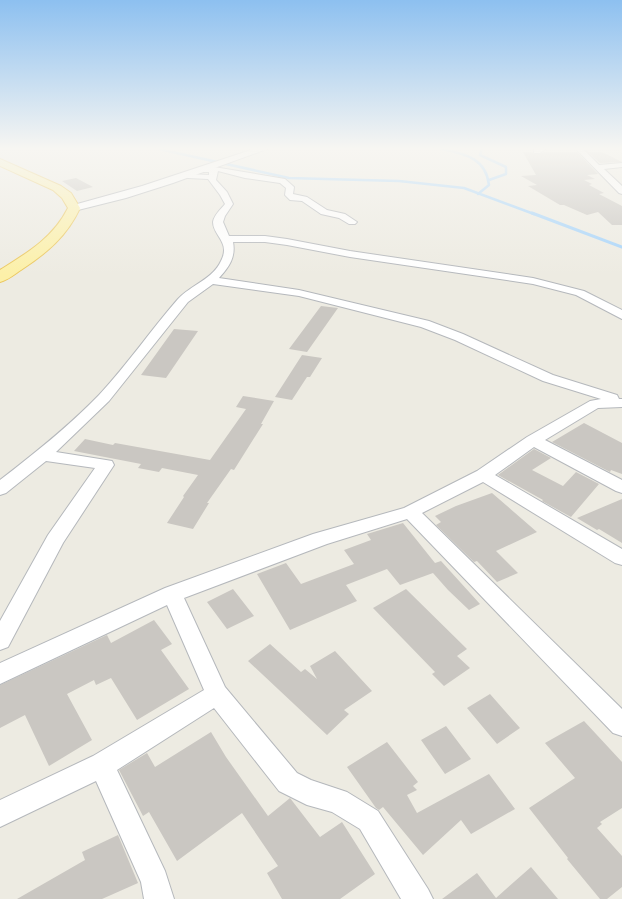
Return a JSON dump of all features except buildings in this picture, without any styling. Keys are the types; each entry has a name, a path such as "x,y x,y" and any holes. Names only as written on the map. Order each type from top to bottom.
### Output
{"main road":[{"path":"0,277 51,242 61,233 70,220 74,208 67,196 61,191"}],"street":[{"path":"74,208 139,191"},
{"path":"0,489 43,455 104,398 184,300 211,280 227,261 229,248 227,239 223,236 218,222 220,216 229,204 222,191"},
{"path":"290,191 289,195 293,198 304,200 324,212 342,216 352,222"},
{"path":"227,239 265,239 287,242 350,254 534,281 580,293 622,315"},
{"path":"211,280 299,293 425,324 459,337 548,378 622,402"},
{"path":"0,674 172,594 320,539 410,512 483,475 533,440 595,404 622,402"},
{"path":"533,440 622,487"},
{"path":"0,641 55,540 106,465 43,455"},
{"path":"483,475 622,558"},
{"path":"410,512 622,725"},
{"path":"172,594 217,694 288,782 307,792 338,801 369,820 417,898"},
{"path":"0,814 102,765 217,694"},
{"path":"102,765 155,881 159,899"}],"waterway":[{"path":"472,191 479,193"},
{"path":"479,193 534,214"},
{"path":"532,213 622,247"}]}
